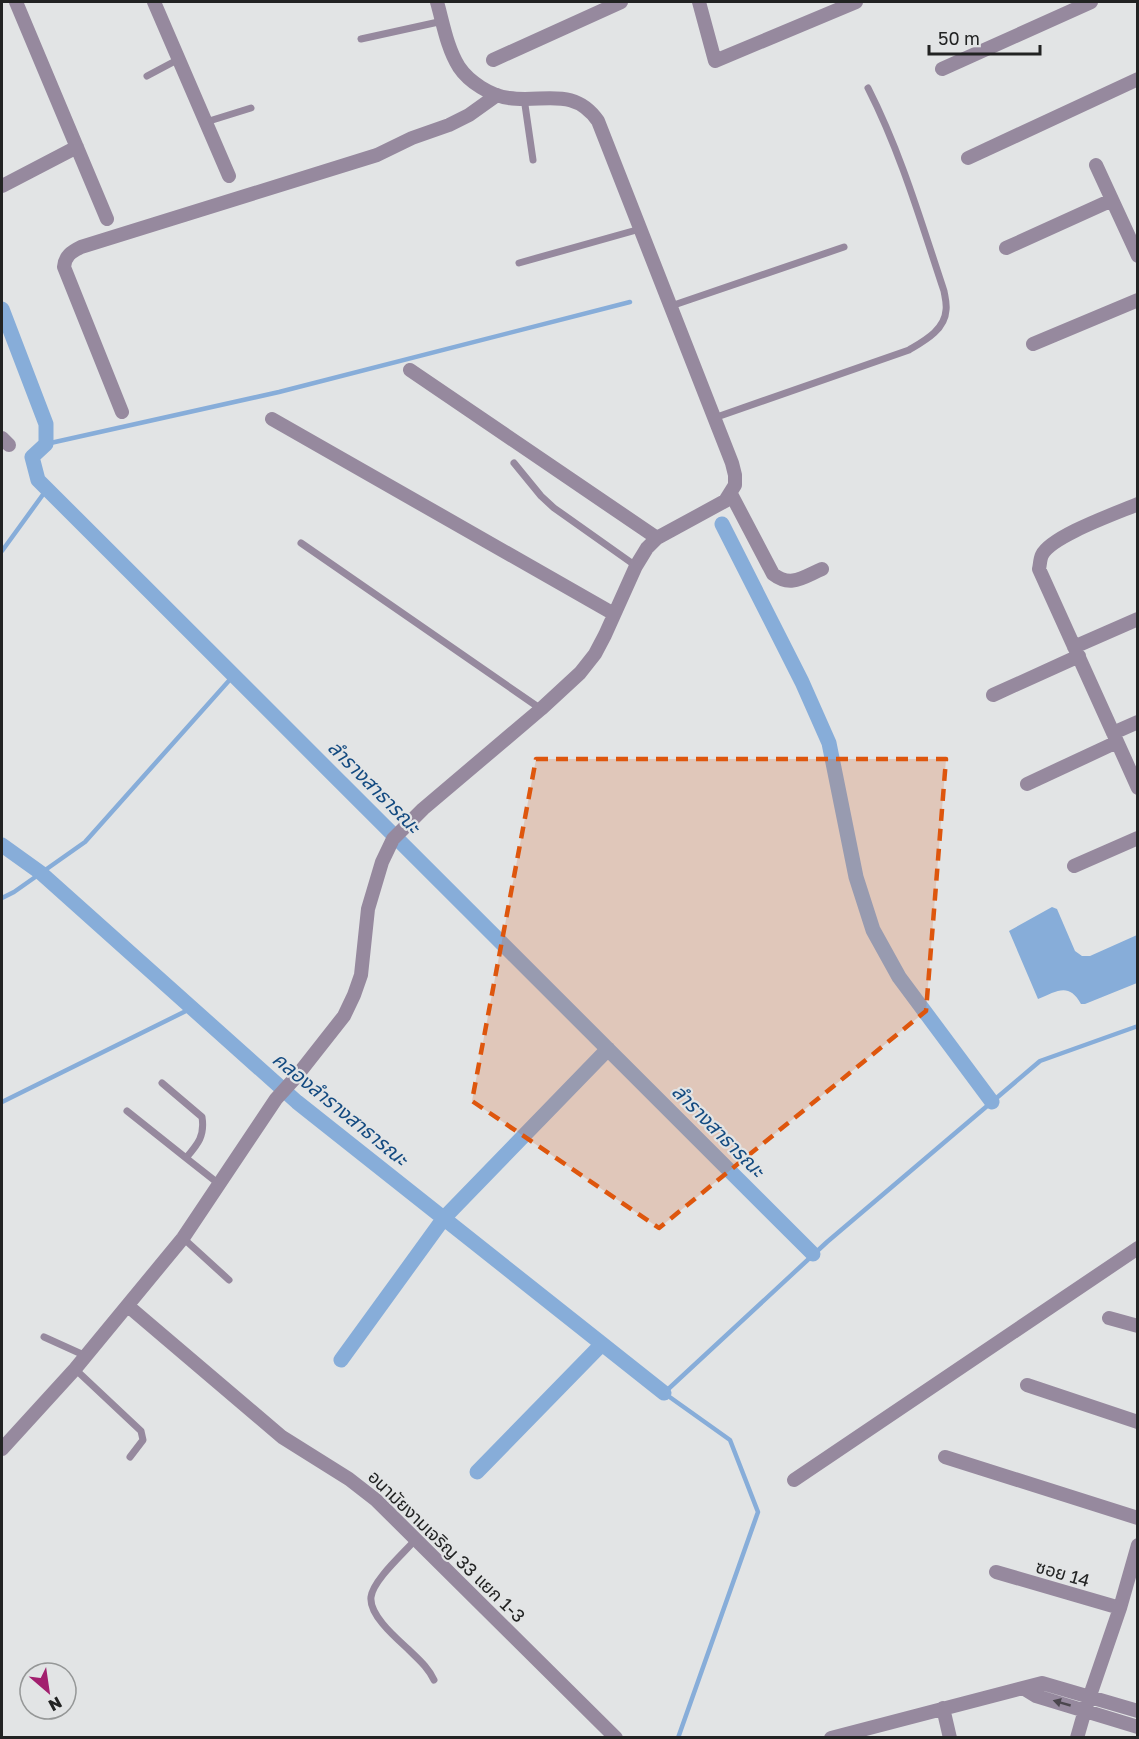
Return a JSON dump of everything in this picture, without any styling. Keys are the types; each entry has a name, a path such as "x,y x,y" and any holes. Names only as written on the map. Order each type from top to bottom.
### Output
{"street":[{"path":"16,2 107,219"},
{"path":"154,2 229,176"},
{"path":"4,1440 75,1370 183,1238 276,1099 344,1016 361,975 368,909 382,862 393,839 403,826 580,673 595,654 636,566 647,548 657,538 716,508 731,494 735,475 598,121 592,112 572,100 510,98 497,95 471,80 460,68 451,50 436,2"},
{"path":"493,60 621,2"},
{"path":"699,2 715,61 856,2"},
{"path":"942,69 1091,2"},
{"path":"968,158 1137,79"},
{"path":"122,412 64,267 65,259 71,252 377,155 412,138 450,125 497,95"},
{"path":"2,186 77,147"},
{"path":"1096,165 1137,256"},
{"path":"1006,248 1112,200"},
{"path":"1034,344 1137,300"},
{"path":"410,370 657,538"},
{"path":"272,419 614,614"},
{"path":"731,494 773,574 788,583 822,569"},
{"path":"1137,504 1050,545 1042,555 1039,569 1137,788"},
{"path":"993,695 1137,619"},
{"path":"1027,784 1115,738 1137,722"},
{"path":"1074,866 1137,838"},
{"path":"794,1480 1137,1248"},
{"name":"อนามัยงามเจริญ 33 แยก 1-3","path":"128,1306 282,1437 349,1479 376,1500 616,1737"},
{"path":"1109,1318 1137,1326"},
{"path":"1027,1384 1137,1422"},
{"path":"945,1457 1137,1518"},
{"path":"1077,1737 1120,1608 1137,1545"},
{"name":"ซอย 14","path":"996,1572 1120,1608"},
{"path":"831,1737 853,1735 943,1708 1023,1688 1036,1696 1137,1711"},
{"path":"1087,1703 1137,1727"},
{"path":"943,1708 950,1737"}],"lane":[{"path":"361,39 442,21"},
{"path":"147,76 179,59"},
{"path":"714,418 909,350 927,340 941,325 946,311 944,291 902,162 868,88"},
{"path":"524,98 533,160"},
{"path":"206,122 251,108"},
{"path":"519,263 640,229"},
{"path":"671,306 843,247"},
{"path":"514,464 554,508 636,566"},
{"path":"301,543 541,709"},
{"path":"162,1083 202,1117 203,1134 186,1158"},
{"path":"127,1111 219,1184"},
{"path":"183,1238 229,1280"},
{"path":"44,1337 86,1356"},
{"path":"75,1370 141,1431 143,1440 130,1457"},
{"path":"416,1539 377,1583 371,1598 375,1612 391,1633 429,1669 434,1680"}],"highlighted area":[{"path":"536,759 946,759 926,1011 659,1228 472,1101"}],"water":[{"path":"1052,907 1057,909 1075,951 1082,956 1090,956 1137,935 1137,983 1085,1004 1081,1004 1072,993 1062,990 1038,999 1009,931"}],"waterway":[{"path":"46,444 279,392 630,302"},
{"name":"ลำรางสาธารณะ","path":"2,309 46,424 46,444 32,457 38,480 813,1254"},
{"path":"2,551 47,489"},
{"path":"722,524 802,682 829,743 856,877 873,930 899,977 992,1102"},
{"path":"2,898 85,842 234,675"},
{"name":"คลองลำรางสาธารณะ","path":"2,845 41,873 297,1102 664,1393"},
{"path":"2,1102 192,1008"},
{"path":"678,1738 758,1512 730,1440 664,1393 827,1242 1040,1061 1138,1026"},
{"path":"341,1360 444,1218 608,1049"},
{"path":"477,1472 602,1344"}]}
